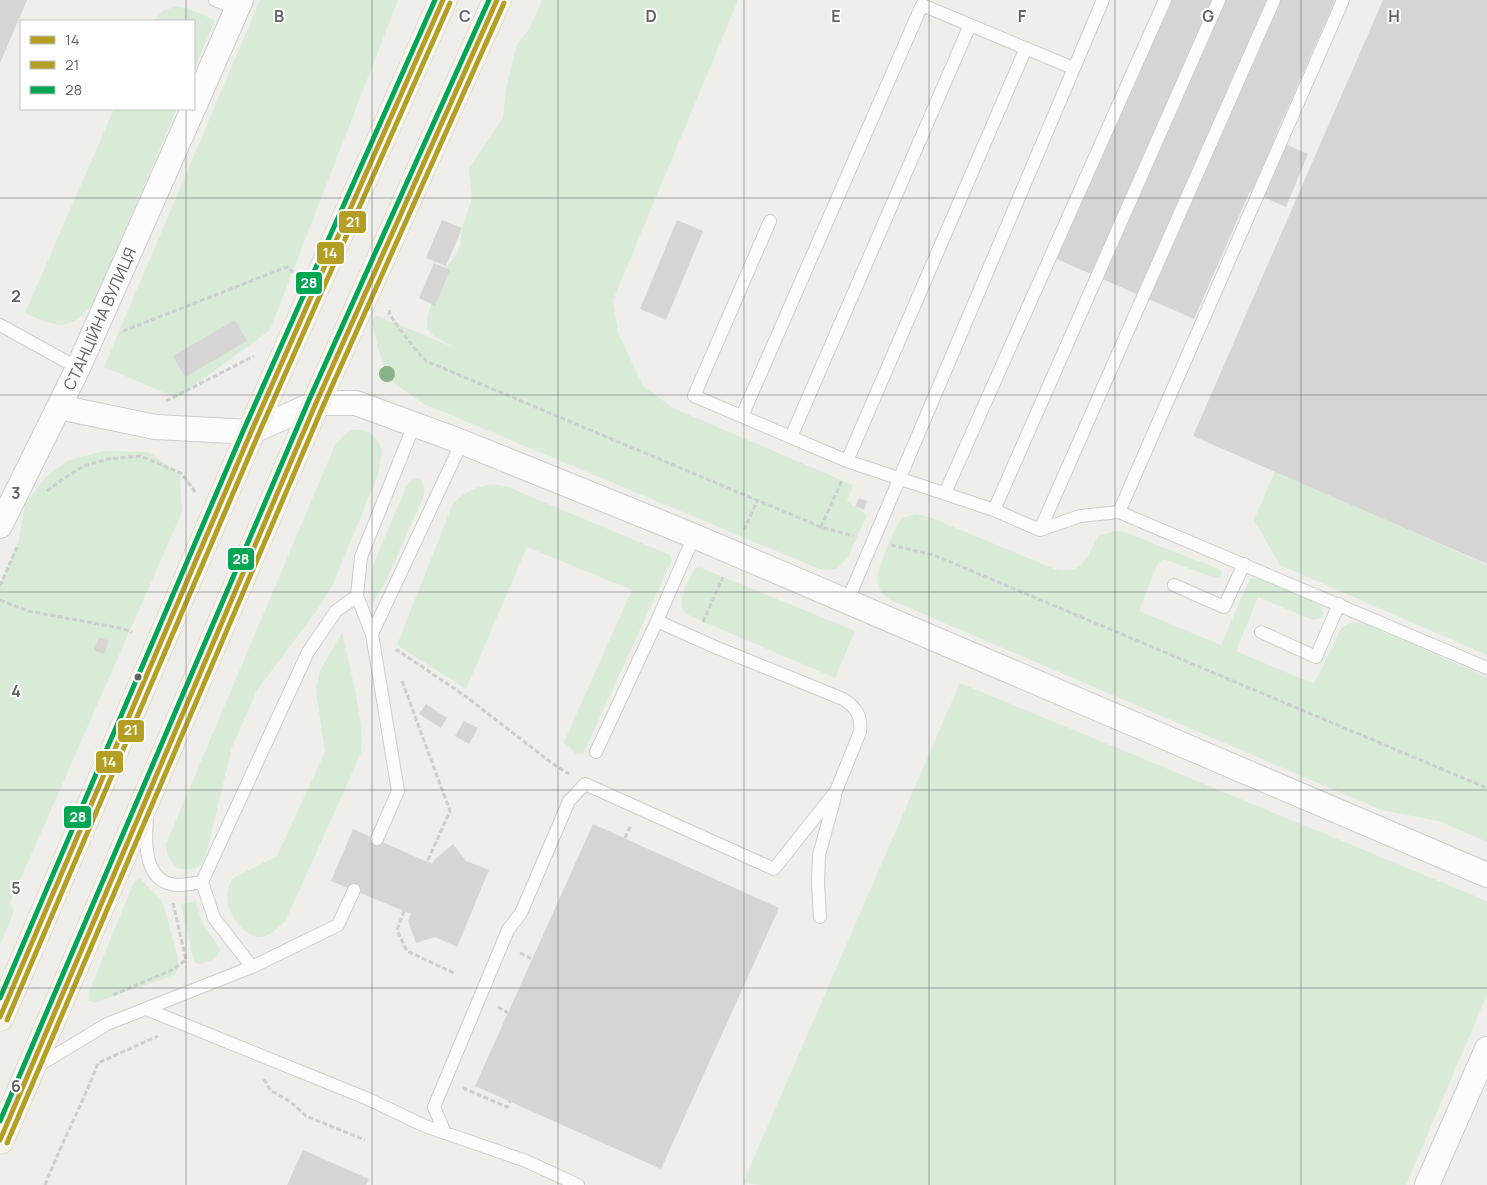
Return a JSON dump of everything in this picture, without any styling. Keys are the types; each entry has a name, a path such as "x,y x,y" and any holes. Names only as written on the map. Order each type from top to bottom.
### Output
{"main road":[{"path":"0,1017 251,432 443,0"},
{"path":"0,1140 316,403 497,0"}],"street":[{"name":"СТАНЦІЙНА ВУЛИЦЯ","path":"195,104 239,5"},
{"name":"СТАНЦІЙНА ВУЛИЦЯ","path":"0,526 78,368 192,110"},
{"path":"59,407 155,427 251,432 316,403 356,403 462,442 694,536 1487,875"},
{"path":"1427,1185 1487,1049"}],"lane":[{"path":"215,0 239,5"},
{"path":"847,602 1103,0"},
{"path":"945,494 1165,0"},
{"path":"994,510 1219,0"},
{"path":"1040,530 1274,0"},
{"path":"1119,512 1343,0"},
{"path":"742,416 922,5 1074,68"},
{"path":"791,437 970,25"},
{"path":"847,461 1026,48"},
{"path":"770,221 694,396 847,461 994,510 1040,530 1080,516 1119,512 1487,668"},
{"path":"0,325 78,368"},
{"path":"377,839 398,791 372,634 357,596 361,558 414,425"},
{"path":"372,634 462,442"},
{"path":"596,752 694,536"},
{"path":"1174,585 1224,608 1244,564"},
{"path":"252,967 214,918 202,882 308,652 336,611 357,596"},
{"path":"1261,632 1316,657 1339,604"},
{"path":"657,621 843,699 851,704 858,713 861,722 860,732 836,791 819,855 820,917"},
{"path":"445,1133 434,1107 508,930 520,912 569,801 585,784 774,869 836,791"},
{"path":"150,790 145,834 146,854 157,877 171,885 202,882"},
{"path":"30,1070 107,1024 252,967 338,925 354,890"},
{"path":"146,1009 366,1098 445,1133 526,1162 578,1185"}],"path":[{"path":"89,344 287,267 297,276"},
{"path":"389,314 426,361 821,528 857,536"},
{"path":"166,402 257,354"},
{"path":"43,495 62,478 84,466 108,459 140,456 181,473 196,493 195,501"},
{"path":"821,528 842,480 847,461"},
{"path":"741,537 757,501"},
{"path":"0,586 18,544"},
{"path":"889,544 934,555 1487,788"},
{"path":"696,638 723,577"},
{"path":"0,600 28,611 120,628 132,632"},
{"path":"396,656 397,650 464,694 553,764 585,784"},
{"path":"401,680 450,812 427,862"},
{"path":"625,838 633,818"},
{"path":"113,995 172,970 186,960 173,901"},
{"path":"404,911 397,930 407,951 456,974"},
{"path":"514,950 532,959"},
{"path":"45,1185 98,1063 159,1035"},
{"path":"262,1074 270,1090 291,1102 306,1116 365,1140"}],"green space":[{"path":"260,0 398,0 270,330 177,398 104,367"},
{"path":"542,0 738,0 613,300 618,333 643,386 673,408 853,485 847,501 867,515 848,557 837,569 822,570 424,404 388,379 372,321 376,315 457,349 434,336 427,329 427,319 438,277 456,255 460,245 463,225 472,198 469,168 503,118 506,89 517,44 530,28"},
{"path":"176,6 189,9 215,20 195,68 195,20 154,20 163,11"},
{"path":"114,110 177,110 93,304 76,320 62,325 46,322 25,313"},
{"path":"353,430 369,432 380,444 382,452 378,475 332,586 317,610 257,690 232,747 205,859 199,866 193,869 177,868 168,856 166,844 335,445 346,433"},
{"path":"103,451 149,452 180,475 182,512 10,903 14,911 0,945 0,586 18,544 25,505 45,478 67,461"},
{"path":"1275,471 1487,565 1487,655 1280,565 1254,520"},
{"path":"418,478 424,488 422,500 385,583 372,604 371,584 373,565 406,487 412,480"},
{"path":"491,484 508,487 670,555 672,560 583,754 576,754 564,742 632,590 527,547 466,689 397,645 452,506 470,491"},
{"path":"917,514 929,517 1057,570 1066,571 1079,566 1084,562 1098,536 1115,531 1124,532 1219,569 1222,574 1219,578 1216,578 1162,560 1157,565 1139,611 1221,645 1248,583 1251,578 1260,578 1320,605 1323,613 1321,618 1313,620 1258,597 1236,651 1314,684 1341,629 1353,622 1362,623 1487,677 1487,842 1439,821 1381,810 891,600 882,592 878,585 877,579 881,563 902,518"},
{"path":"699,567 855,631 835,678 686,614 681,604 682,598 694,569"},
{"path":"342,632 359,709 362,739 361,753 286,920 263,937 255,936 248,933 237,923 230,911 227,898 230,884 233,878 277,856 325,752 316,690 320,671"},
{"path":"960,683 1487,901 1487,995 1406,1185 760,1185 743,1183"},
{"path":"140,878 160,899 165,909 178,959 178,968 174,975 164,979 95,1003 89,1001 88,994 134,882"},
{"path":"196,901 202,921 220,950 215,959 200,964 196,963 193,958 181,904"}],"building":[{"path":"0,0 27,0 0,63"},
{"path":"1164,0 1335,0 1274,139 1308,154 1286,207 1250,191 1194,319 1052,257"},
{"path":"1383,0 1487,0 1487,564 1193,436"},
{"path":"442,220 462,228 446,266 426,258"},
{"path":"677,220 703,231 666,320 640,309"},
{"path":"434,263 450,270 435,306 419,298"},
{"path":"235,320 247,341 185,377 173,356"},
{"path":"859,498 867,501 864,510 855,506"},
{"path":"99,637 109,641 104,654 94,650"},
{"path":"426,704 447,718 441,728 419,714"},
{"path":"464,721 478,728 469,744 455,736"},
{"path":"593,824 779,908 661,1169 475,1086"},
{"path":"353,829 432,864 434,860 453,844 466,861 489,870 457,947 435,937 416,943 408,921 411,914 331,881"},
{"path":"303,1150 369,1179 366,1185 287,1185"}],"transit line":[{"name":"28","path":"0,998 244,429 435,0"},
{"name":"14","path":"0,1017 251,432 443,0"},
{"name":"28","path":"0,1121 309,400 489,0"},
{"name":"14","path":"0,1140 316,403 497,0"},
{"name":"21","path":"7,1020 258,435 450,3"},
{"name":"21","path":"7,1143 323,406 504,3"}]}
